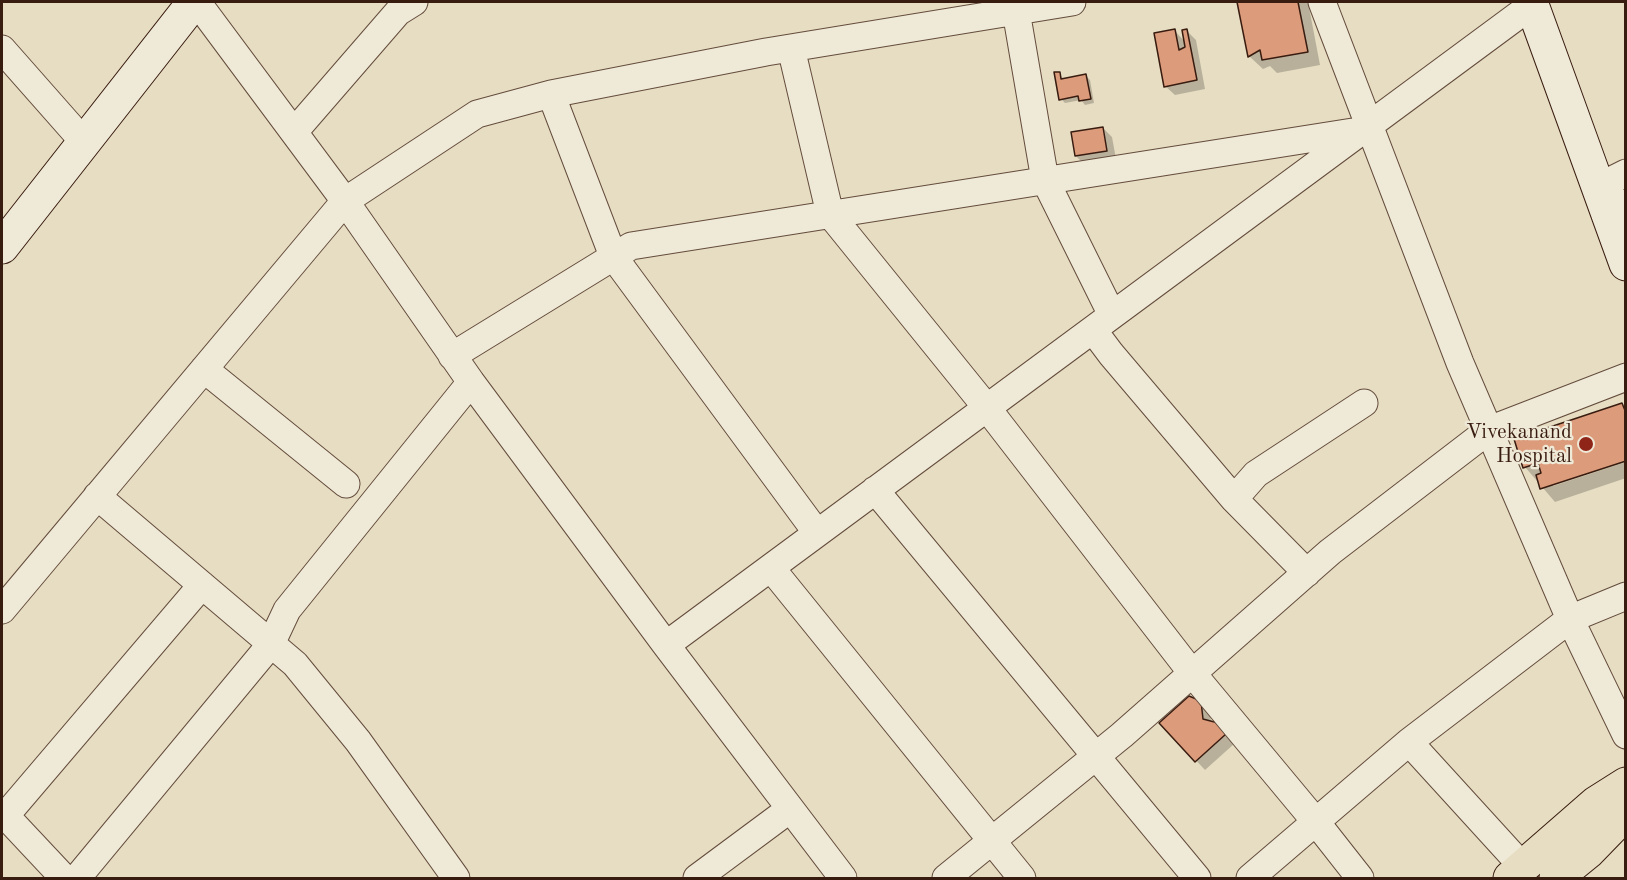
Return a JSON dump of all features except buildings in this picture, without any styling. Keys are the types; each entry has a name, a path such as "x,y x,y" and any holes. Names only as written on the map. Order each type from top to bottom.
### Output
{"highway":[{"path":"1517,873 1596,803 1626,784"},
{"path":"1556,879 1588,852 1626,813"}],"street":[{"path":"2,247 196,2 345,201 471,382 843,879"},
{"path":"294,132 398,12 414,2"},
{"path":"2,609 345,201 477,114 551,94 791,48 1072,2"},
{"path":"1323,2 1366,128 1460,363 1570,619 1626,735"},
{"path":"666,645 1532,3 1626,209"},
{"path":"1016,11 1045,180 1102,322 1111,354 1234,499 1307,573"},
{"path":"791,48 830,214 987,408 1192,673 1316,822 1360,879"},
{"path":"3,52 84,142"},
{"path":"551,94 614,256 817,533"},
{"path":"452,356 631,246 1366,128"},
{"path":"1612,180 1626,264"},
{"path":"204,369 346,484"},
{"path":"946,879 1096,757 1330,552 1489,430 1626,377"},
{"path":"77,879 271,644 287,609 471,382"},
{"path":"1234,499 1256,474 1364,403"},
{"path":"875,490 1197,879"},
{"path":"97,496 295,664 358,741 456,879"},
{"path":"771,568 1022,879"},
{"path":"64,879 4,814 202,585"},
{"path":"1250,879 1409,742 1570,619 1626,596"},
{"path":"1409,742 1517,873"},
{"path":"697,879 790,810"}],"place":[{"name":"Vivekanand Hospital","path":"1586,444"}]}
